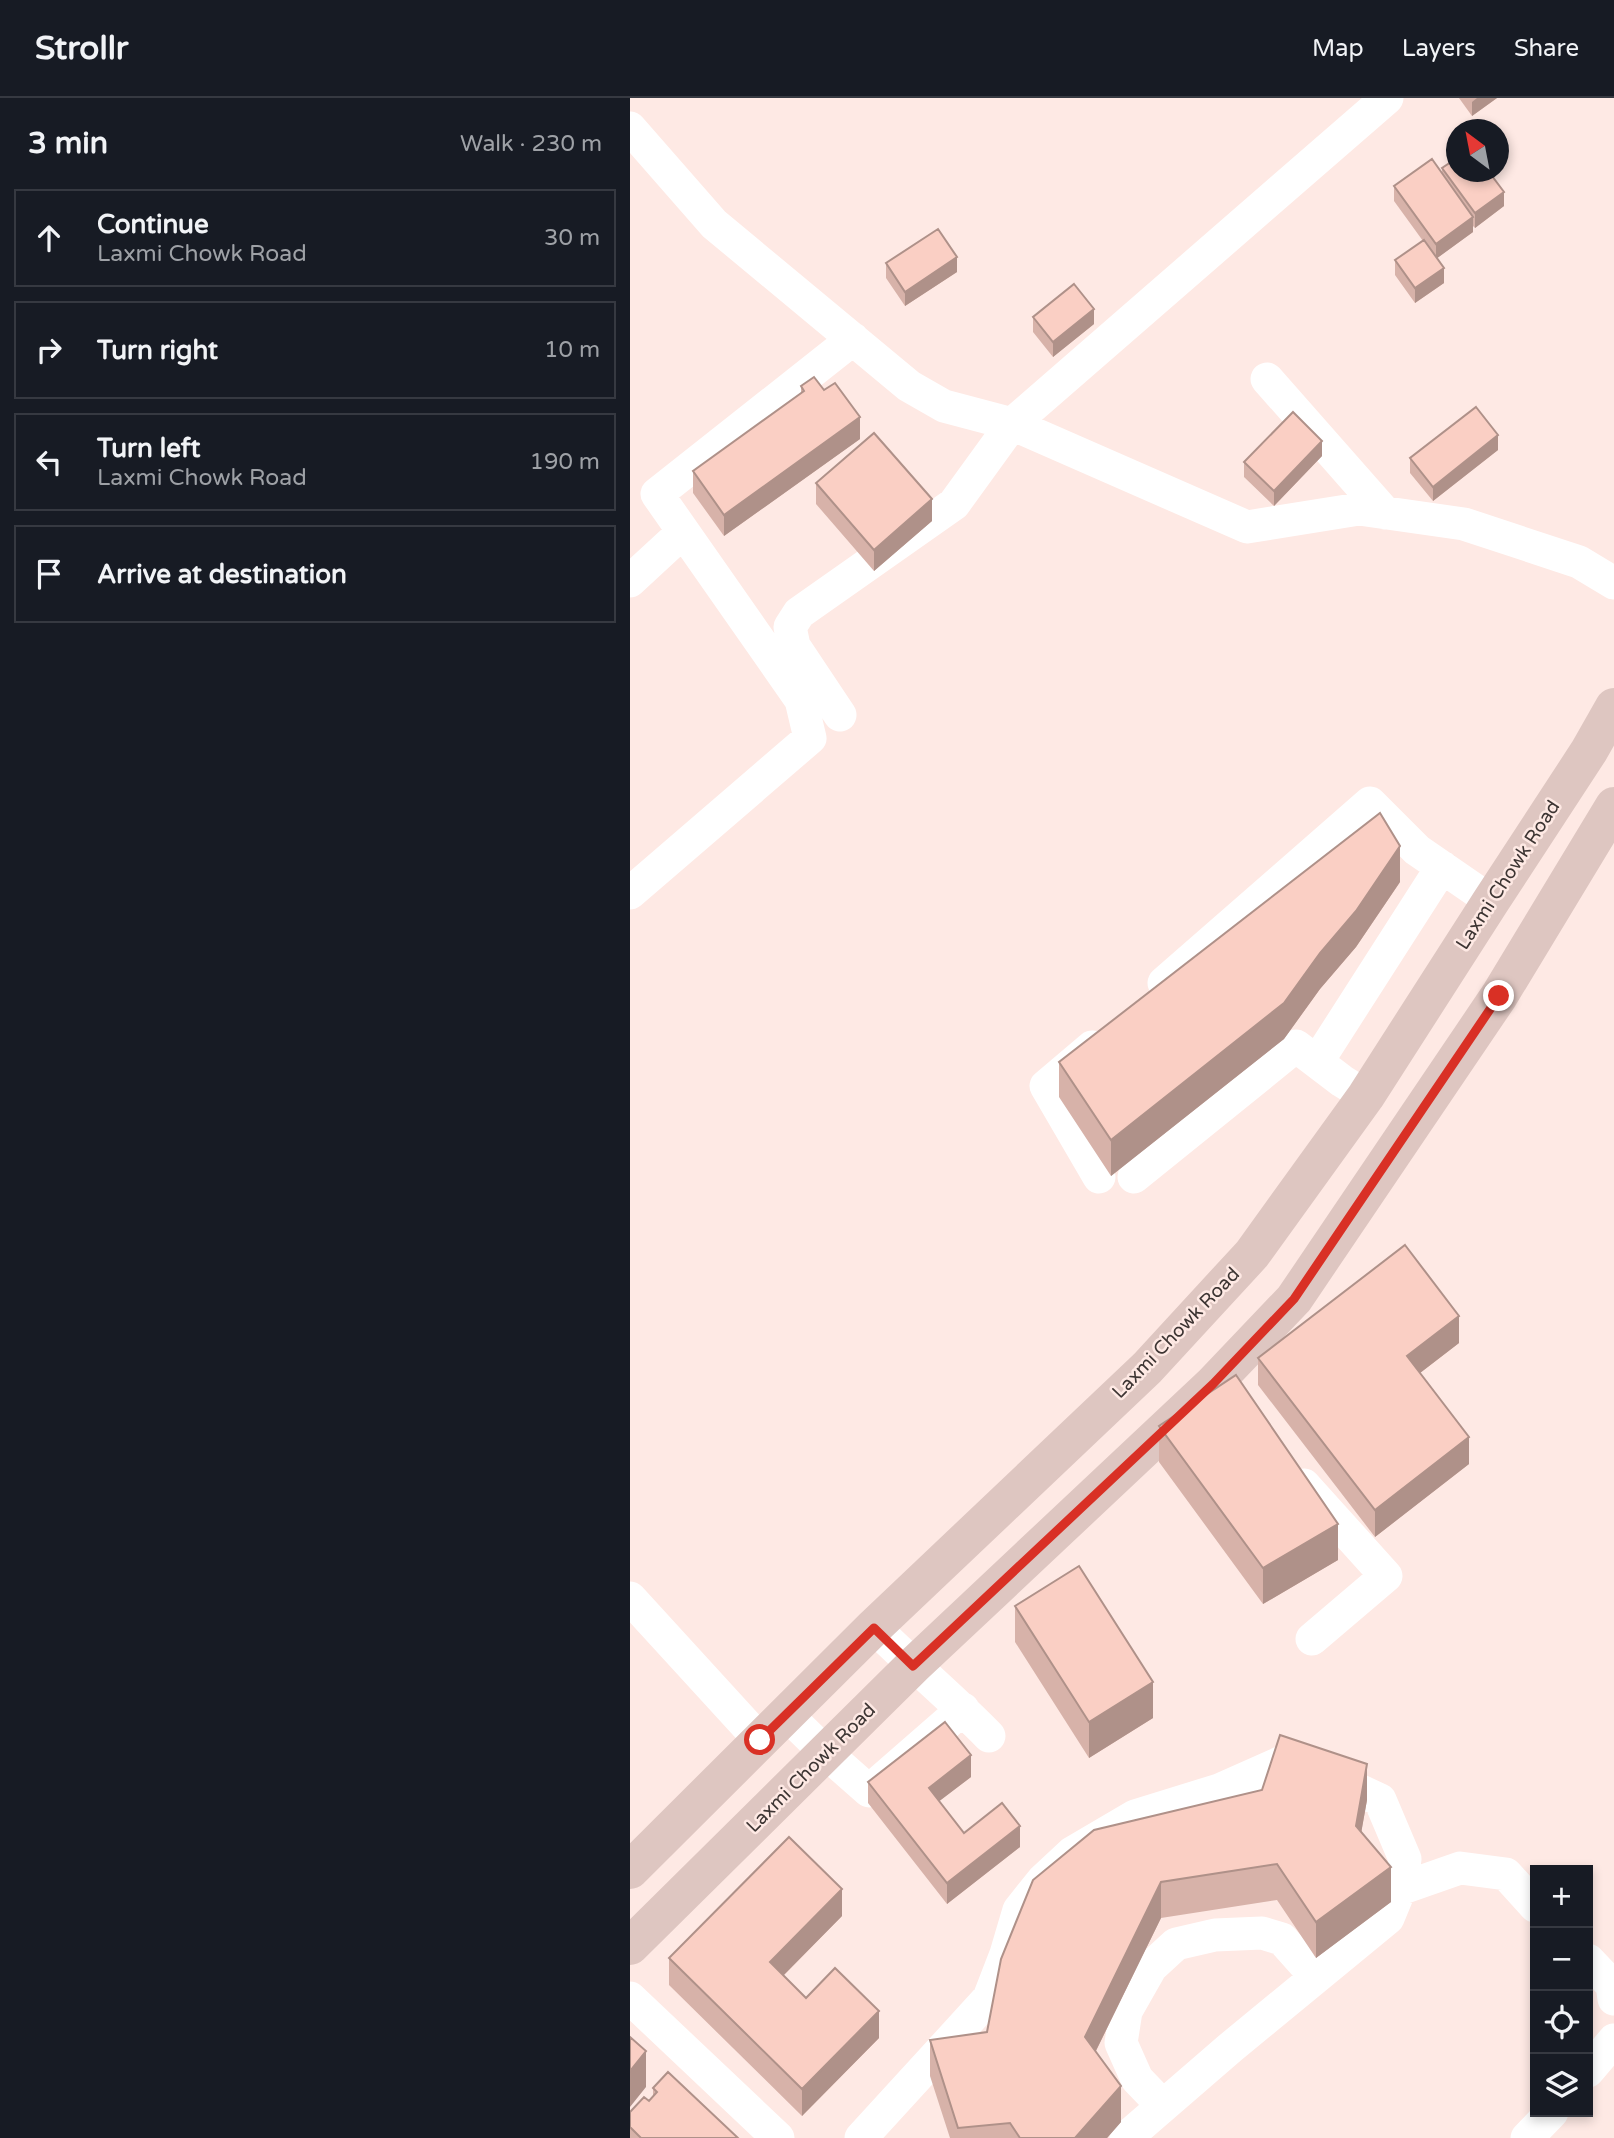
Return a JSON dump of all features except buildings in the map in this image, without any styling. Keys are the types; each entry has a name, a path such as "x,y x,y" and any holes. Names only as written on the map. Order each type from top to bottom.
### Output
{"main road":[{"name":"Laxmi Chowk Road","path":"630,1870 874,1628 1147,1368 1252,1254 1366,1096 1589,751 1614,707"},
{"name":"Laxmi Chowk Road","path":"630,1946 913,1666 1225,1398 1499,996 1614,806"}],"street":[{"path":"840,715 794,646 790,627 799,613 954,504 1012,424 1387,98"},
{"path":"630,128 714,224 909,386 944,406 1012,424 1247,527 1359,509 1464,524 1579,562 1614,583"},
{"path":"630,893 810,738 801,700 657,495 853,339"},
{"path":"1267,379 1385,513"},
{"path":"630,581 683,532"},
{"path":"1140,1004 1370,803 1417,850 1491,901"},
{"path":"1317,1062 1442,867"},
{"path":"1099,1177 1046,1086 1109,1031"},
{"path":"1134,1177 1296,1046 1366,1096"},
{"path":"1284,1462 1386,1576 1312,1639"},
{"path":"630,1598 773,1727 826,1754 869,1791 963,1709"},
{"path":"874,1628 989,1736"},
{"path":"875,2134 989,1998 1019,1910 1043,1880 1072,1853 1135,1816 1219,1790 1290,1758 1380,1800 1405,1859 1400,1889 1388,1918 1126,2138"},
{"path":"1400,1889 1460,1868 1506,1874 1530,1900"},
{"path":"1163,2106 1137,2079 1121,2043 1126,2011 1151,1967 1176,1944 1214,1935 1262,1933 1282,1939 1317,1977"},
{"path":"1593,1965 1612,1985 1614,1999"},
{"path":"630,1998 778,2138"},
{"path":"1593,2065 1614,2040"},
{"path":"1527,2138 1547,2117"}],"route":[{"path":"760,1740 874,1628 913,1666 1213,1384 1294,1299 1499,996"}]}
